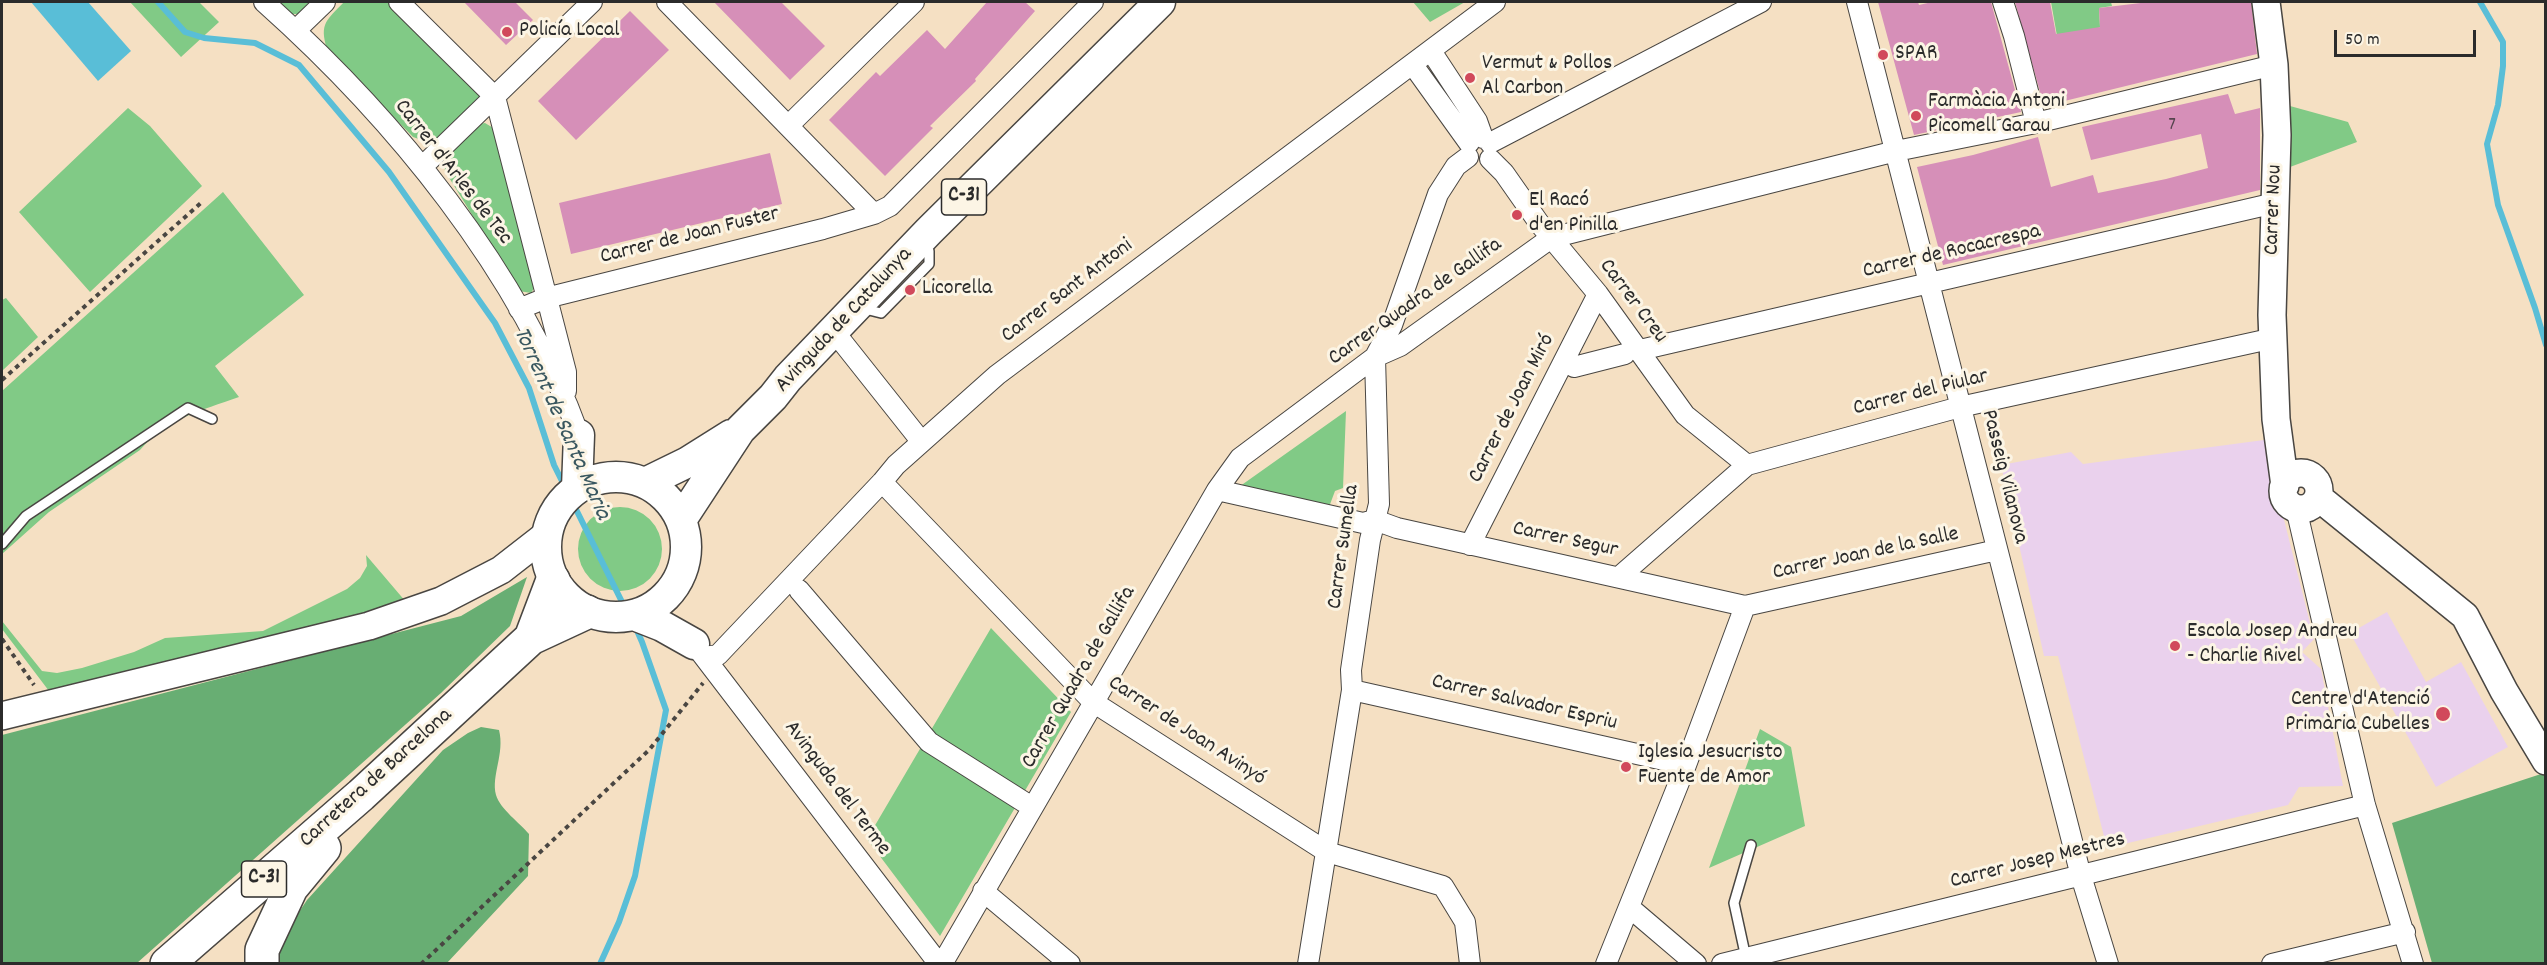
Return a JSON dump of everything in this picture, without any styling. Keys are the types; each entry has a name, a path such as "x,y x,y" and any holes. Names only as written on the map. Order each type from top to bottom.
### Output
{"highway":[{"name":"C-31","path":"531,638 553,580"},
{"name":"C-31","path":"531,638 587,612"},
{"name":"Carretera de Barcelona","path":"167,963 361,795 531,638"},
{"path":"262,963 262,950 291,888 340,829 361,795"}],"main road":[{"name":"Avinguda de Catalunya","path":"773,397 788,378 897,263 1160,2"},
{"name":"Avinguda de Catalunya","path":"773,397 793,383 840,339 1178,2"},
{"name":"C-31","path":"681,520 740,430 773,397"},
{"name":"C-31","path":"645,483 688,462 740,430"},
{"path":"579,435 610,477"},
{"path":"570,495 579,435"},
{"path":"610,477 628,478 645,483 660,492 672,505 681,520 687,541 685,563 676,584 662,601 645,612 606,618 587,612 567,599 553,580 546,559 546,535 552,517 570,495 594,480 610,477"},
{"path":"676,584 681,613 705,657"},
{"path":"630,616 662,626 705,657"}],"street":[{"name":"Carrer d'Arles de Tec","path":"264,2 296,30 361,96 422,167 465,222 519,309 566,399 579,435"},
{"path":"296,30 325,2"},
{"path":"399,2 495,97"},
{"path":"422,167 592,2"},
{"path":"667,2 874,214 890,206 897,199 1082,5"},
{"path":"789,125 914,2"},
{"name":"Carrer Sant Antoni","path":"705,657 718,655 896,465 997,375 1495,2"},
{"name":"Carrer Sumella","path":"1308,963 1352,690 1351,670 1370,540 1379,504 1376,357 1392,325 1438,194 1456,166 1480,148 1761,2"},
{"name":"Passeig Vilanova","path":"1857,2 2081,876 2108,963"},
{"path":"2003,2 2036,123"},
{"name":"Carrer Nou","path":"2266,2 2274,65 2277,135 2272,315 2276,419 2302,491"},
{"name":"Carrer Creu","path":"1431,51 1477,121 1480,148"},
{"name":"Carrer Creu","path":"1413,65 1480,148 1504,173 1551,238 1598,294 1632,352 1685,415 1747,465"},
{"name":"Carrer Quadra de Gallifa","path":"940,963 1217,490 1240,458 1376,357 1400,346 1551,238 1896,151 2036,123 2274,65"},
{"name":"Carrer d'Arles de Tec","path":"495,97 566,372 566,399"},
{"name":"Carrer de Rocacrespa","path":"1574,367 2275,203"},
{"name":"Carrer de Joan Fuster","path":"519,309 546,298 874,214"},
{"name":"Carrer de Joan Miró","path":"1470,545 1598,294"},
{"name":"Carrer del Piular","path":"1618,577 1747,465 1960,407 2274,338"},
{"path":"840,339 921,441"},
{"name":"Carrer de Joan Avinyó","path":"882,482 1093,702 1327,852 1443,886 1465,922 1472,963"},
{"name":"Carrer Segur","path":"1217,490 1363,523 1376,520 1397,528 1745,606"},
{"path":"2302,491 2465,616 2504,691 2546,761"},
{"path":"2302,491 2365,805 2413,963"},
{"path":"2,716 369,626 441,601 501,570 546,535"},
{"name":"Carrer Joan de la Salle","path":"1745,606 1997,550"},
{"path":"799,590 929,742 1024,802"},
{"path":"1606,963 1686,765 1745,606"},
{"name":"Avinguda del Terme","path":"705,657 940,963"},
{"name":"Carrer Salvador Espriu","path":"1352,690 1686,765"},
{"name":"Carrer Josep Mestres","path":"1722,963 2365,805"},
{"path":"983,891 1070,963"},
{"path":"1629,907 1696,963"},
{"path":"2272,963 2405,932"}],"lane":[{"path":"2,543 26,516 188,408 212,419"},
{"path":"1746,958 1734,903 1751,845"}],"path":[{"path":"2,380 203,201"},
{"path":"2,639 48,705"},
{"path":"421,963 649,750 705,657"}],"shaded area":[{"name":"Escola Josep Andreu - Charlie Rivel","path":"2264,440 2314,639 2302,652 2321,669 2343,786 2299,787 2288,805 2107,848 2058,656 2044,656 2001,465 2071,452 2083,464"},
{"name":"Centre d'Atenció Primària Cubelles","path":"2387,612 2426,682 2461,662 2508,747 2436,787 2350,633"}],"green space":[{"path":"130,2 199,2 219,22 181,57"},
{"path":"275,2 312,2 300,14 292,14"},
{"path":"344,2 391,2 481,95 478,103 439,138 427,142 413,137 327,49 324,27"},
{"path":"1413,2 1465,2 1430,22"},
{"path":"2051,2 2111,2 2112,6 2099,8 2100,27 2060,53"},
{"path":"2290,106 2348,122 2357,142 2290,167"},
{"path":"128,108 150,126 202,186 90,292 19,212"},
{"path":"485,123 495,129 536,285 531,293 519,291 445,171 444,161 478,124"},
{"path":"223,192 304,295 215,366 239,397 198,411 162,430 140,450 49,512 2,554 2,391"},
{"path":"6,298 38,337 2,371 2,300"},
{"path":"1346,411 1343,488 1335,491 1329,507 1236,489"},
{"path":"620,507 636,510 650,519 659,533 662,549 659,565 650,579 636,588 620,591 604,588 590,579 581,565 578,549 581,533 590,519 604,510"},
{"path":"366,555 406,602 49,691 2,629 2,621 42,671 57,673 82,668 134,652 165,638 263,631 347,589 360,578 367,566"},
{"path":"527,577 510,626 441,693 137,963 2,963 2,735 461,616"},
{"path":"991,628 1071,712 940,936 867,839"},
{"path":"481,727 499,730 496,795 506,811 529,834 528,876 447,963 261,964 280,950 295,918 307,900 443,750"},
{"path":"1760,729 1791,747 1805,826 1709,868"},
{"path":"2544,773 2545,963 2432,963 2392,823"}],"water":[{"path":"31,2 88,2 131,51 98,81"}],"building":[{"name":"Policía Local","path":"464,2 515,2 533,20 506,45"},
{"path":"714,2 781,2 825,46 790,80"},
{"path":"987,2 1025,2 1035,11 975,79 976,81 930,126 933,128 885,176 829,120 876,72 880,76 927,30 945,49"},
{"path":"1878,2 1918,2 1919,5 1932,2 1991,2 2021,112 1914,135"},
{"path":"2015,2 2050,2 2056,34 2100,27 2099,8 2149,2 2251,2 2257,54 2044,106"},
{"path":"630,11 669,50 576,140 538,101"},
{"path":"2228,94 2235,114 2260,108 2260,190 1943,265 1917,167 1973,155 2038,137 2051,187 2093,175 2098,193 2166,179 2208,168 2201,134 2091,160 2082,127"},
{"path":"770,153 782,204 571,254 559,203"}],"waterway":[{"name":"Torrent de Santa Maria","path":"158,2 185,32 204,38 255,43 299,65 389,172 495,323 529,388 554,465 627,612"},
{"path":"2480,2 2503,42 2503,66 2498,105 2487,144 2498,205 2546,345"},
{"name":"Torrent de Santa Maria","path":"600,964 619,922 635,876 666,710 635,626"}],"place":[{"name":"Policía Local","path":"507,32"},
{"name":"SPAR","path":"1883,55"},
{"name":"Vermut & Pollos Al Carbon","path":"1470,78"},
{"name":"Farmàcia Antoni Picomell Garau","path":"1916,116"},
{"name":"El Racó d'en Pinilla","path":"1517,215"},
{"name":"Licorella","path":"910,290"},
{"name":"Escola Josep Andreu - Charlie Rivel","path":"2175,646"},
{"name":"Centre d'Atenció Primària Cubelles","path":"2443,714"},
{"name":"Iglesia Jesucristo Fuente de Amor","path":"1626,767"}]}
